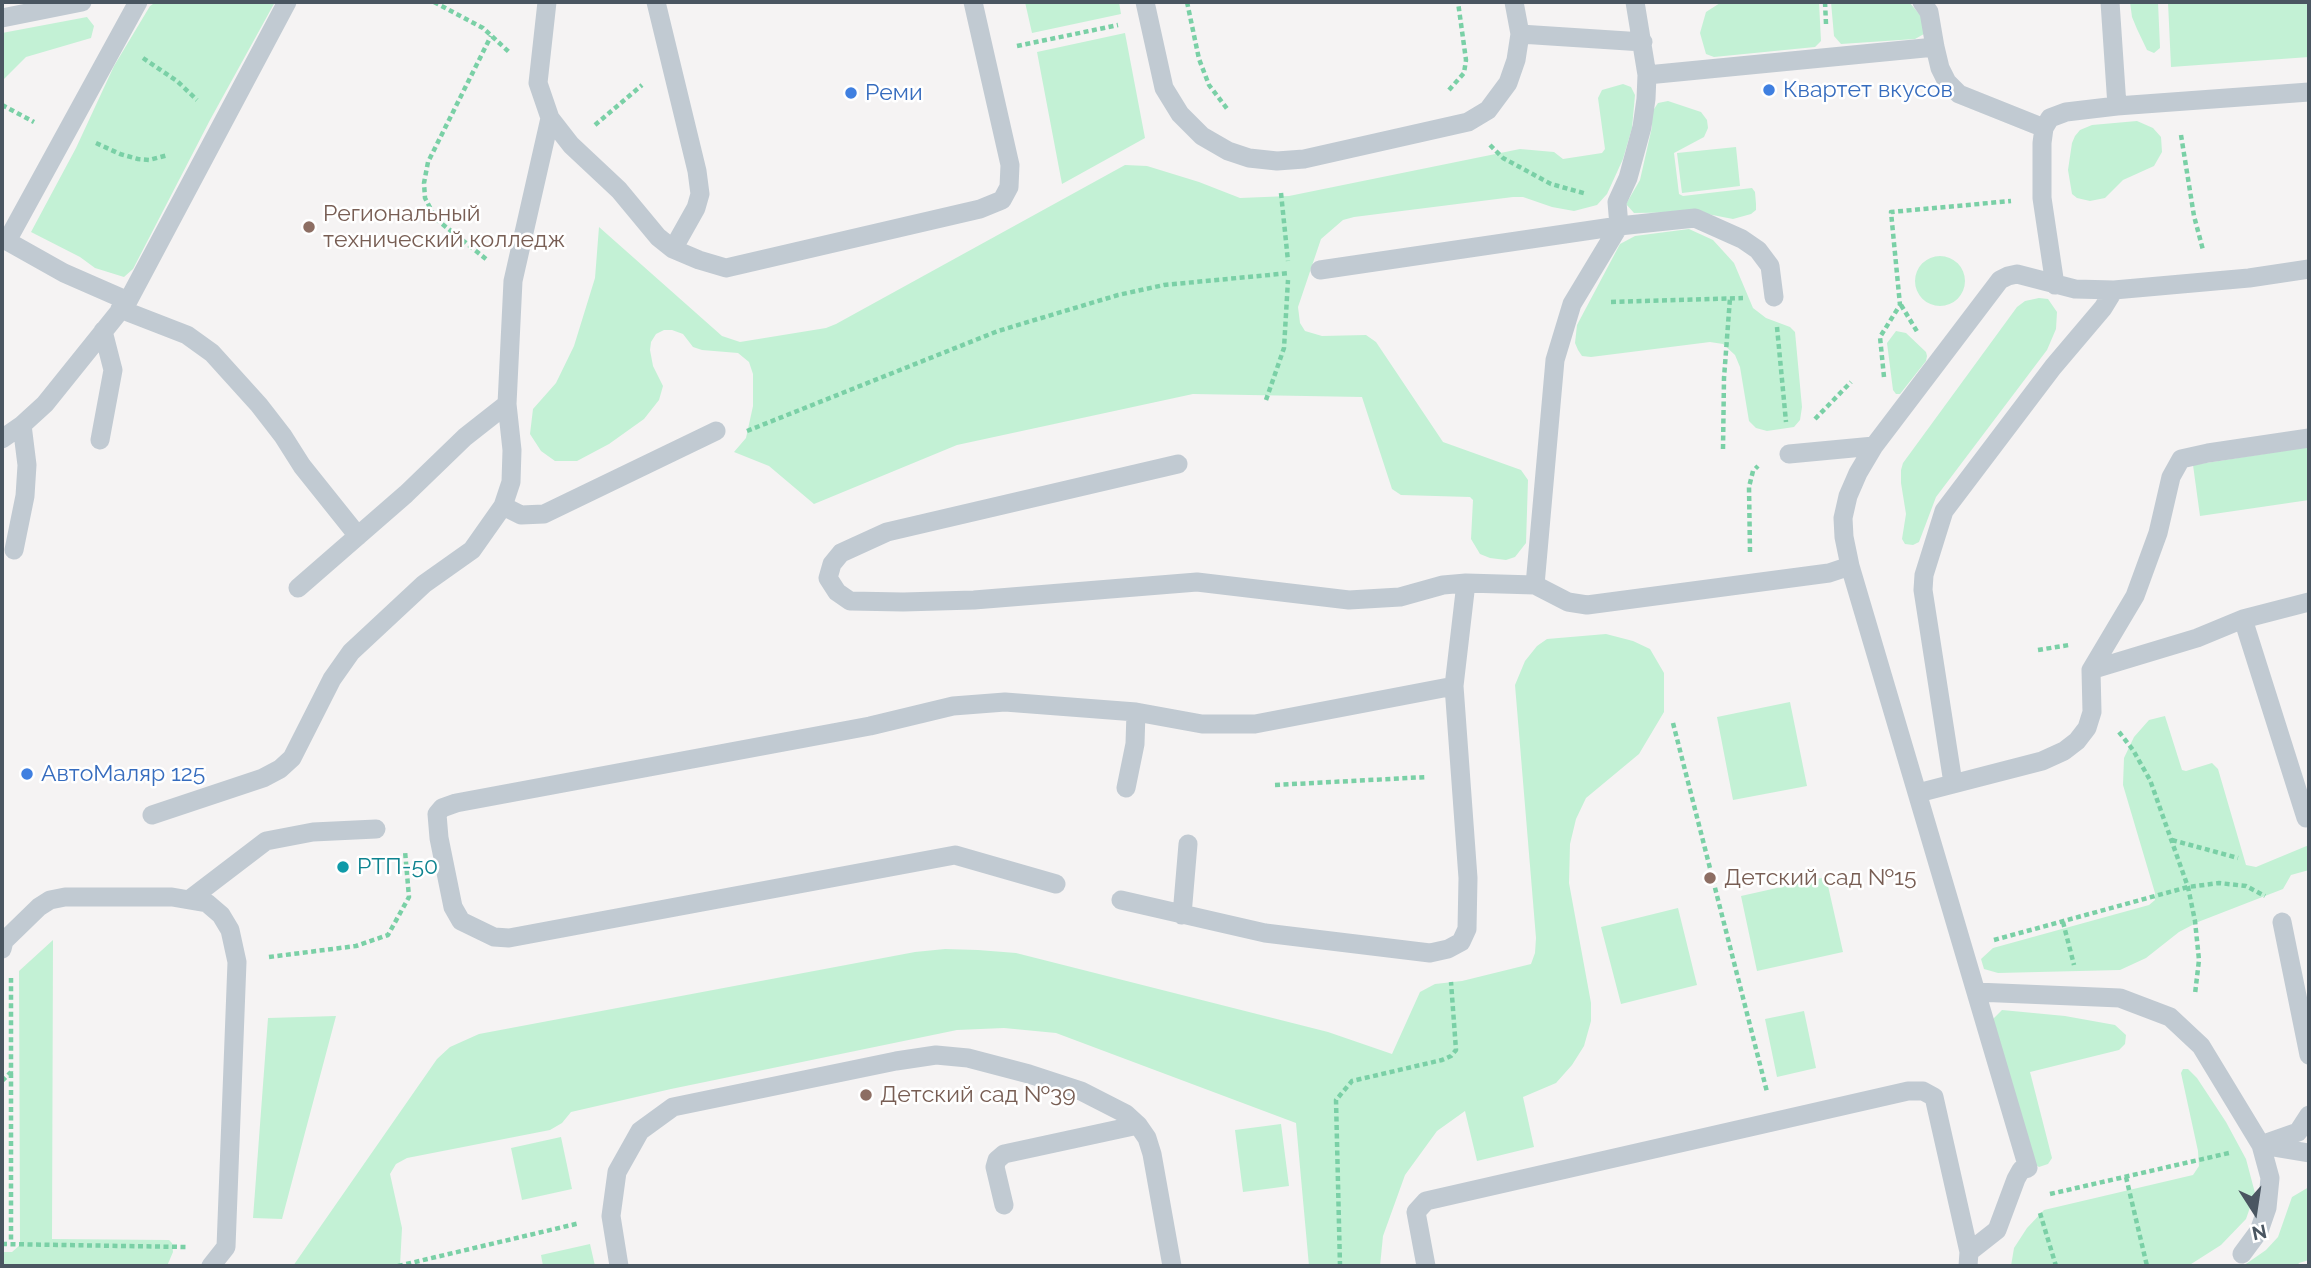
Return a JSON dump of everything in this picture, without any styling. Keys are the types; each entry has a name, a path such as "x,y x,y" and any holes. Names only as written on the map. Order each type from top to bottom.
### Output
{"lane":[{"path":"2,18 82,2"},
{"path":"138,2 4,246 64,272 187,335 212,353 259,405 302,466 358,536"},
{"path":"2,439 45,404 124,305 287,2"},
{"path":"547,2 538,83 550,118 571,145 619,190 658,237 673,249 726,268 967,212 1002,200 1009,187 1010,165 973,2"},
{"path":"656,2 697,171 700,194 696,208 673,249"},
{"path":"1147,10 1164,88 1180,114 1202,136 1228,151 1249,158 1277,161 1304,159 1468,122 1488,110 1508,83 1516,61 1520,34 1514,2"},
{"path":"1535,585 1555,360 1572,304 1619,226 1617,202 1628,178 1642,127 1647,75 1635,2"},
{"path":"1922,2 1929,12 1940,68 1947,82 1959,94 2044,128"},
{"path":"2109,2 2117,106"},
{"path":"1520,34 1643,42"},
{"path":"1647,75 1935,47"},
{"path":"2055,285 2042,198 2042,143 2044,128 2050,118 2066,112 2117,106 2309,92"},
{"path":"152,815 263,778 286,764 292,758 332,679 351,652 424,584 472,550 503,506 511,482 512,450 507,404 513,281 550,118"},
{"path":"1320,270 1619,226 1695,218 1742,239 1758,250 1770,266 1774,297"},
{"path":"1968,1259 1997,1230 2016,1179 2021,1170 2028,1168 1850,566 1843,537 1843,519 1853,484 1874,446 2000,280 2017,274 2075,289 2115,289 2309,269"},
{"path":"1953,783 1923,590 1924,575 1944,511 2115,289"},
{"path":"100,440 113,370 103,331"},
{"path":"298,588 465,437 507,404"},
{"path":"14,550 25,496 27,465 22,425"},
{"path":"503,506 521,515 544,514 716,431"},
{"path":"1918,793 2042,761 2064,751 2077,741 2087,728 2092,712 2091,670 2135,596 2158,533 2171,477 2181,460 2208,453 2309,438"},
{"path":"1788,454 1874,446"},
{"path":"1178,464 887,532 841,553 832,565 828,578 838,592 850,601 974,600 1197,582 1349,600 1400,597 1443,585 1466,583 1535,585 1569,602 1587,605 1750,585 1829,573 1850,566"},
{"path":"1121,900 1265,933 1430,953 1448,949 1461,942 1467,929 1468,878 1454,686 1466,583"},
{"path":"2091,670 2197,638 2243,619 2309,602"},
{"path":"2243,619 2306,818"},
{"path":"1056,884 955,855 509,938 494,937 461,921 453,907 437,814 442,808 456,803 870,726 953,706 1005,702 1136,712 1202,724 1255,724 1454,686"},
{"path":"1126,788 1135,744 1136,712"},
{"path":"190,899 266,841 313,832 376,829"},
{"path":"1182,915 1188,844"},
{"path":"2,948 4,940 39,906 65,897 190,899 207,903 221,915 230,930 237,962 226,1247 211,1266"},
{"path":"2282,922 2309,1055"},
{"path":"1976,992 2120,998 2170,1017 2200,1046 2261,1145 2270,1178 2267,1208 2259,1231 2242,1254"},
{"path":"620,1266 611,1216 617,1172 640,1131 673,1107 936,1055 968,1058 1004,1067 1081,1091 1126,1114 1147,1138 1152,1154 1172,1266"},
{"path":"1426,1266 1416,1212 1426,1201 1908,1091 1923,1090 1934,1097 1968,1259"},
{"path":"2261,1145 2298,1132 2309,1115"},
{"path":"1003,1205 995,1167 997,1160 1004,1154 1138,1125"},
{"path":"2261,1145 2309,1153"}],"path":[{"path":"434,2 483,28 538,83"},
{"path":"1188,2 1199,60 1209,85 1234,115"},
{"path":"1445,93 1453,88 1464,73 1466,60 1458,2"},
{"path":"1026,44 1147,10"},
{"path":"491,36 428,162 424,183 425,198 436,219 513,281"},
{"path":"114,43 134,52 177,81 223,122"},
{"path":"571,145 637,91 670,57"},
{"path":"1468,122 1503,158 1550,184 1617,202"},
{"path":"67,130 120,154 138,159 149,160 173,154"},
{"path":"2182,139 2194,216 2213,281"},
{"path":"1266,400 1284,348 1288,273 1277,161"},
{"path":"1889,426 1880,337 1900,305 1891,212 2042,198"},
{"path":"737,436 998,331 1118,295 1164,285 1288,273"},
{"path":"1572,304 1774,297"},
{"path":"1723,449 1724,378 1730,298"},
{"path":"1779,343 1787,432"},
{"path":"1750,585 1749,487 1753,471 1760,464 1788,454"},
{"path":"2092,712 2116,728 2150,780 2188,887 2199,960 2195,996 2185,1032"},
{"path":"1673,723 1763,1076"},
{"path":"1275,785 1459,775"},
{"path":"2171,840 2238,858"},
{"path":"237,962 356,946 388,935 409,897 405,847"},
{"path":"1963,948 2188,887 2219,883 2246,886 2260,891 2275,904 2282,922"},
{"path":"2063,922 2073,962"},
{"path":"1340,1266 1336,1100 1352,1081 1442,1060 1456,1050 1448,949"},
{"path":"11,975 11,1243"},
{"path":"2,1081 11,1072"},
{"path":"2049,1194 2261,1145"},
{"path":"2126,1177 2147,1266"},
{"path":"2039,1208 2056,1266"},
{"path":"398,1266 611,1216"},
{"path":"2,1244 226,1247"}],"green space":[{"path":"156,2 275,2 133,269 124,277 95,268 80,257 31,232 76,148 114,66 150,6"},
{"path":"1025,2 1119,2 1121,14 1032,33"},
{"path":"1819,2 1821,41 1815,47 1714,57 1706,54 1700,33 1706,12 1720,3"},
{"path":"1831,2 1909,2 1921,16 1924,34 1915,39 1841,44 1834,36"},
{"path":"2130,2 2158,2 2160,48 2154,53 2147,50 2137,29"},
{"path":"2168,2 2309,2 2309,57 2171,67"},
{"path":"87,17 94,26 91,38 26,57 2,81 2,33"},
{"path":"1125,33 1145,138 1062,184 1037,52"},
{"path":"1623,84 1631,87 1635,95 1632,128 1623,159 1607,194 1597,205 1574,211 1523,197 1513,197 1343,220 1321,239 1298,307 1300,323 1305,331 1322,336 1366,335 1376,342 1443,442 1521,470 1528,480 1526,543 1515,557 1506,560 1480,554 1471,539 1473,500 1470,497 1401,495 1392,489 1362,397 1193,394 957,445 814,504 769,466 734,452 746,438 753,406 753,374 749,362 738,353 693,347 683,334 664,330 656,334 650,350 653,366 663,386 659,400 644,419 609,444 577,461 555,461 541,451 530,434 533,409 556,383 574,346 595,278 599,227 722,336 740,342 836,324 1125,165 1147,166 1240,198 1289,196 1520,149 1554,152 1563,159 1602,153 1605,149 1598,98 1602,90"},
{"path":"1668,101 1701,112 1707,120 1708,128 1704,137 1674,153 1679,194 1683,196 1752,188 1755,192 1756,210 1751,214 1733,219 1697,212 1634,213 1626,204 1640,180 1652,127 1652,112 1658,103"},
{"path":"2137,121 2153,128 2161,137 2162,152 2154,166 2123,180 2105,198 2090,201 2072,194 2068,170 2072,143 2080,130 2092,125"},
{"path":"1736,147 1740,186 1682,193 1677,153"},
{"path":"1689,229 1713,240 1734,263 1753,308 1766,318 1790,327 1795,332 1802,407 1800,420 1794,427 1767,431 1756,428 1749,421 1740,367 1735,355 1723,344 1710,342 1591,357 1582,356 1578,350 1575,343 1577,325 1620,244 1635,236"},
{"path":"1940,256 1957,264 1965,281 1957,298 1940,306 1923,298 1915,281 1923,264"},
{"path":"2048,299 2057,312 2056,329 2047,350 1936,497 1919,542 1913,545 1905,544 1902,539 1906,514 1901,483 1903,463 2017,307 2025,301"},
{"path":"1896,331 1906,333 1927,356 1900,394 1893,390 1887,343"},
{"path":"2308,447 2309,500 2200,516 2193,465"},
{"path":"1606,634 1650,649 1664,673 1664,712 1639,754 1586,798 1576,819 1570,844 1569,883 1591,1003 1591,1021 1584,1046 1556,1083 1523,1097 1534,1147 1477,1161 1465,1111 1437,1131 1405,1175 1383,1236 1380,1266 1309,1266 1296,1123 1056,1033 1004,1028 957,1030 671,1089 571,1112 562,1123 550,1130 407,1158 396,1164 390,1174 402,1228 400,1266 293,1266 437,1059 450,1047 479,1034 915,952 945,949 1016,953 1328,1032 1392,1054 1420,992 1435,984 1462,981 1531,964 1536,938 1515,685 1525,661 1537,646 1547,639"},
{"path":"1790,702 1807,786 1733,800 1717,717"},
{"path":"2165,716 2182,770 2212,763 2218,769 2246,865 2256,867 2309,845 2309,870 2291,875 2283,889 2179,932 2146,958 2120,970 1998,973 1984,969 1981,959 1993,948 2149,905 2155,900 2123,785 2124,758 2134,737 2149,720"},
{"path":"1826,877 1843,952 1757,971 1741,896"},
{"path":"1678,908 1697,985 1621,1004 1601,927"},
{"path":"53,940 52,1239 169,1240 173,1252 167,1266 2,1266 2,1252 12,1252 20,1245 19,971"},
{"path":"2002,1010 2065,1016 2115,1025 2126,1035 2125,1044 2119,1050 2030,1072 2052,1158 2048,1164 2039,1167 2032,1162 1993,1019"},
{"path":"1804,1011 1816,1068 1777,1077 1765,1019"},
{"path":"336,1016 282,1219 253,1218 268,1018"},
{"path":"2183,1069 2188,1069 2197,1078 2246,1159 2255,1193 2246,1219 2221,1245 2188,1266 2011,1266 2014,1248 2027,1228 2044,1210 2193,1175 2199,1166 2198,1151 2181,1073"},
{"path":"1281,1124 1289,1186 1243,1192 1235,1130"},
{"path":"561,1137 572,1189 522,1200 511,1148"},
{"path":"2309,1187 2309,1260 2297,1266 2243,1266 2266,1250 2278,1237 2292,1197"},
{"path":"590,1244 595,1266 543,1266 541,1255"}],"place":[{"name":"Квартет вкусов","path":"1769,90"},
{"name":"Реми","path":"851,93"},
{"name":"Региональный технический колледж","path":"309,227"},
{"name":"АвтоМаляр 125","path":"27,774"},
{"name":"РТП-50","path":"343,867"},
{"name":"Детский сад №15","path":"1710,878"},
{"name":"Детский сад №39","path":"866,1095"}]}
